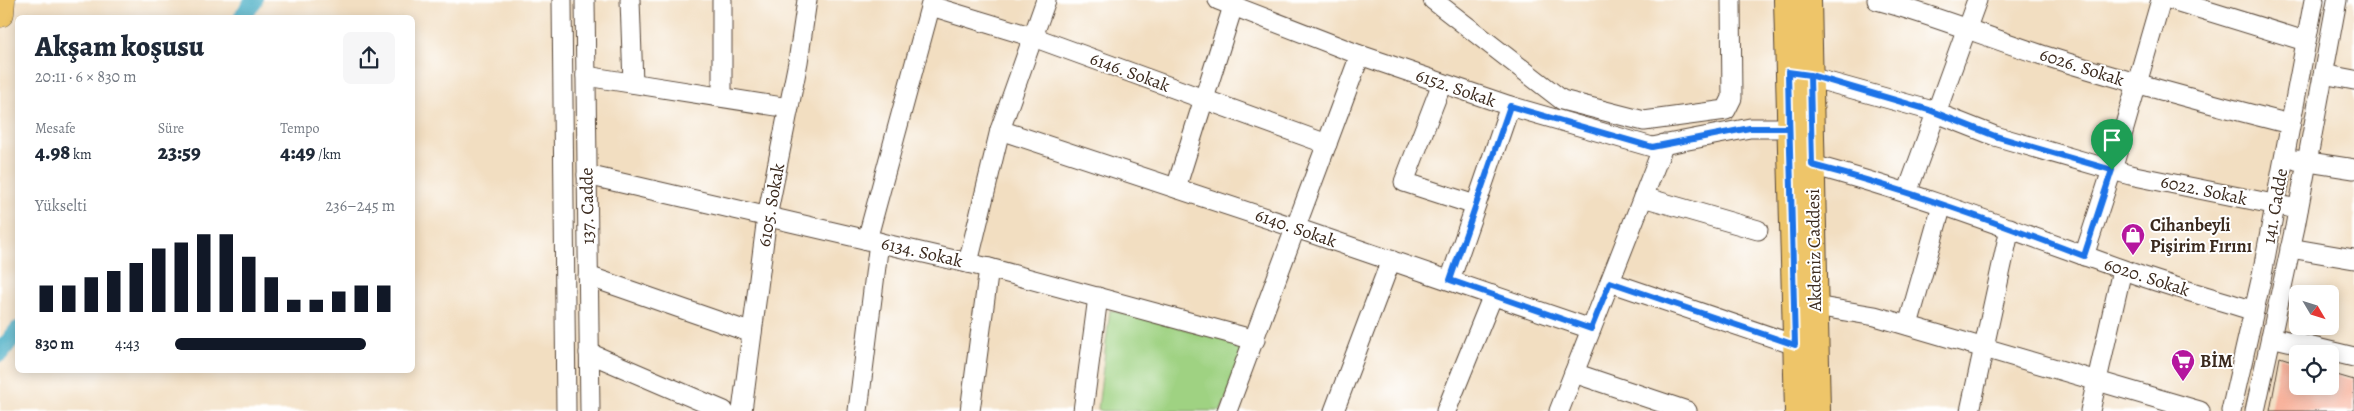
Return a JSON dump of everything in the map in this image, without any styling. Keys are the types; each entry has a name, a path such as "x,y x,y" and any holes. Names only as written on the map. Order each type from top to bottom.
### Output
{"highway":[{"path":"0,13 1,0"}],"main road":[{"name":"Akdeniz Caddesi","path":"1786,0 1812,165 1818,411"},
{"name":"Akdeniz Caddesi","path":"1797,411 1789,128 1799,74 1809,0"}],"street":[{"name":"137. Cadde","path":"562,0 566,411"},
{"name":"137. Cadde","path":"585,0 590,411"},
{"path":"630,0 633,84"},
{"path":"722,0 722,98"},
{"name":"6105. Sokak","path":"742,411 767,217 798,62 807,0"},
{"path":"968,263 1000,130 1046,0"},
{"path":"1433,0 1562,100 1644,121 1726,110 1732,98 1731,0"},
{"name":"6026. Sokak","path":"1877,0 1915,10 2136,84 2290,124"},
{"path":"1907,193 1977,0"},
{"path":"2084,256 2112,170 2161,0"},
{"path":"2172,0 2305,41"},
{"name":"141. Cadde","path":"2232,411 2254,311 2314,0"},
{"name":"141. Cadde","path":"2255,411 2298,209 2337,0"},
{"path":"1176,188 1203,99 1228,2"},
{"name":"6152. Sokak","path":"1228,2 1360,55 1510,106 1652,147 1750,128 1789,128"},
{"path":"858,411 873,241 932,3"},
{"name":"6146. Sokak","path":"932,3 1033,37 1327,144"},
{"path":"1227,411 1360,55"},
{"name":"6022. Sokak","path":"1799,74 1936,112 1995,136 2112,170 2298,209"},
{"path":"2323,74 2354,80"},
{"path":"586,76 789,108"},
{"path":"1442,83 1404,182 1475,205"},
{"path":"1450,280 1510,106"},
{"name":"6140. Sokak","path":"1000,130 1296,228 1591,329"},
{"path":"1559,411 1664,144"},
{"path":"2284,158 2354,169"},
{"name":"6020. Sokak","path":"1812,165 1907,193 2010,228 2122,270 2254,311"},
{"name":"6134. Sokak","path":"587,175 968,263 1255,340"},
{"path":"1643,197 1758,230"},
{"path":"1908,326 1942,205"},
{"path":"1970,411 2010,228"},
{"path":"2290,248 2354,259"},
{"path":"1334,411 1391,260"},
{"path":"970,411 988,268"},
{"path":"2090,411 2122,270"},
{"path":"588,276 752,333"},
{"path":"1610,282 1795,345"},
{"path":"1446,411 1493,295"},
{"path":"1083,411 1098,297"},
{"path":"1816,306 1875,316 2200,411"},
{"path":"2271,337 2354,356"},
{"path":"589,353 724,411"},
{"path":"1574,373 1687,411"}],"green space":[{"path":"1110,310 1248,345 1221,411 1102,411 1098,409"}],"building":[{"path":"2280,357 2289,360 2289,395 2339,395 2339,376 2354,380 2354,411 2270,411"}],"waterway":[{"path":"244,15 254,0"},
{"path":"0,353 15,334"}],"place":[{"name":"Cihanbeyli Pişirim Fırını","path":"2133,256"},
{"name":"BİM","path":"2183,382"}],"route":[{"path":"2112,170 1995,136 1929,110 1810,75 1788,72 1789,128 1750,128 1652,147 1510,106 1450,280 1591,329 1610,282 1795,345 1788,72 1810,75 1812,165 1855,176 2010,228 2084,256 2112,170"}]}
